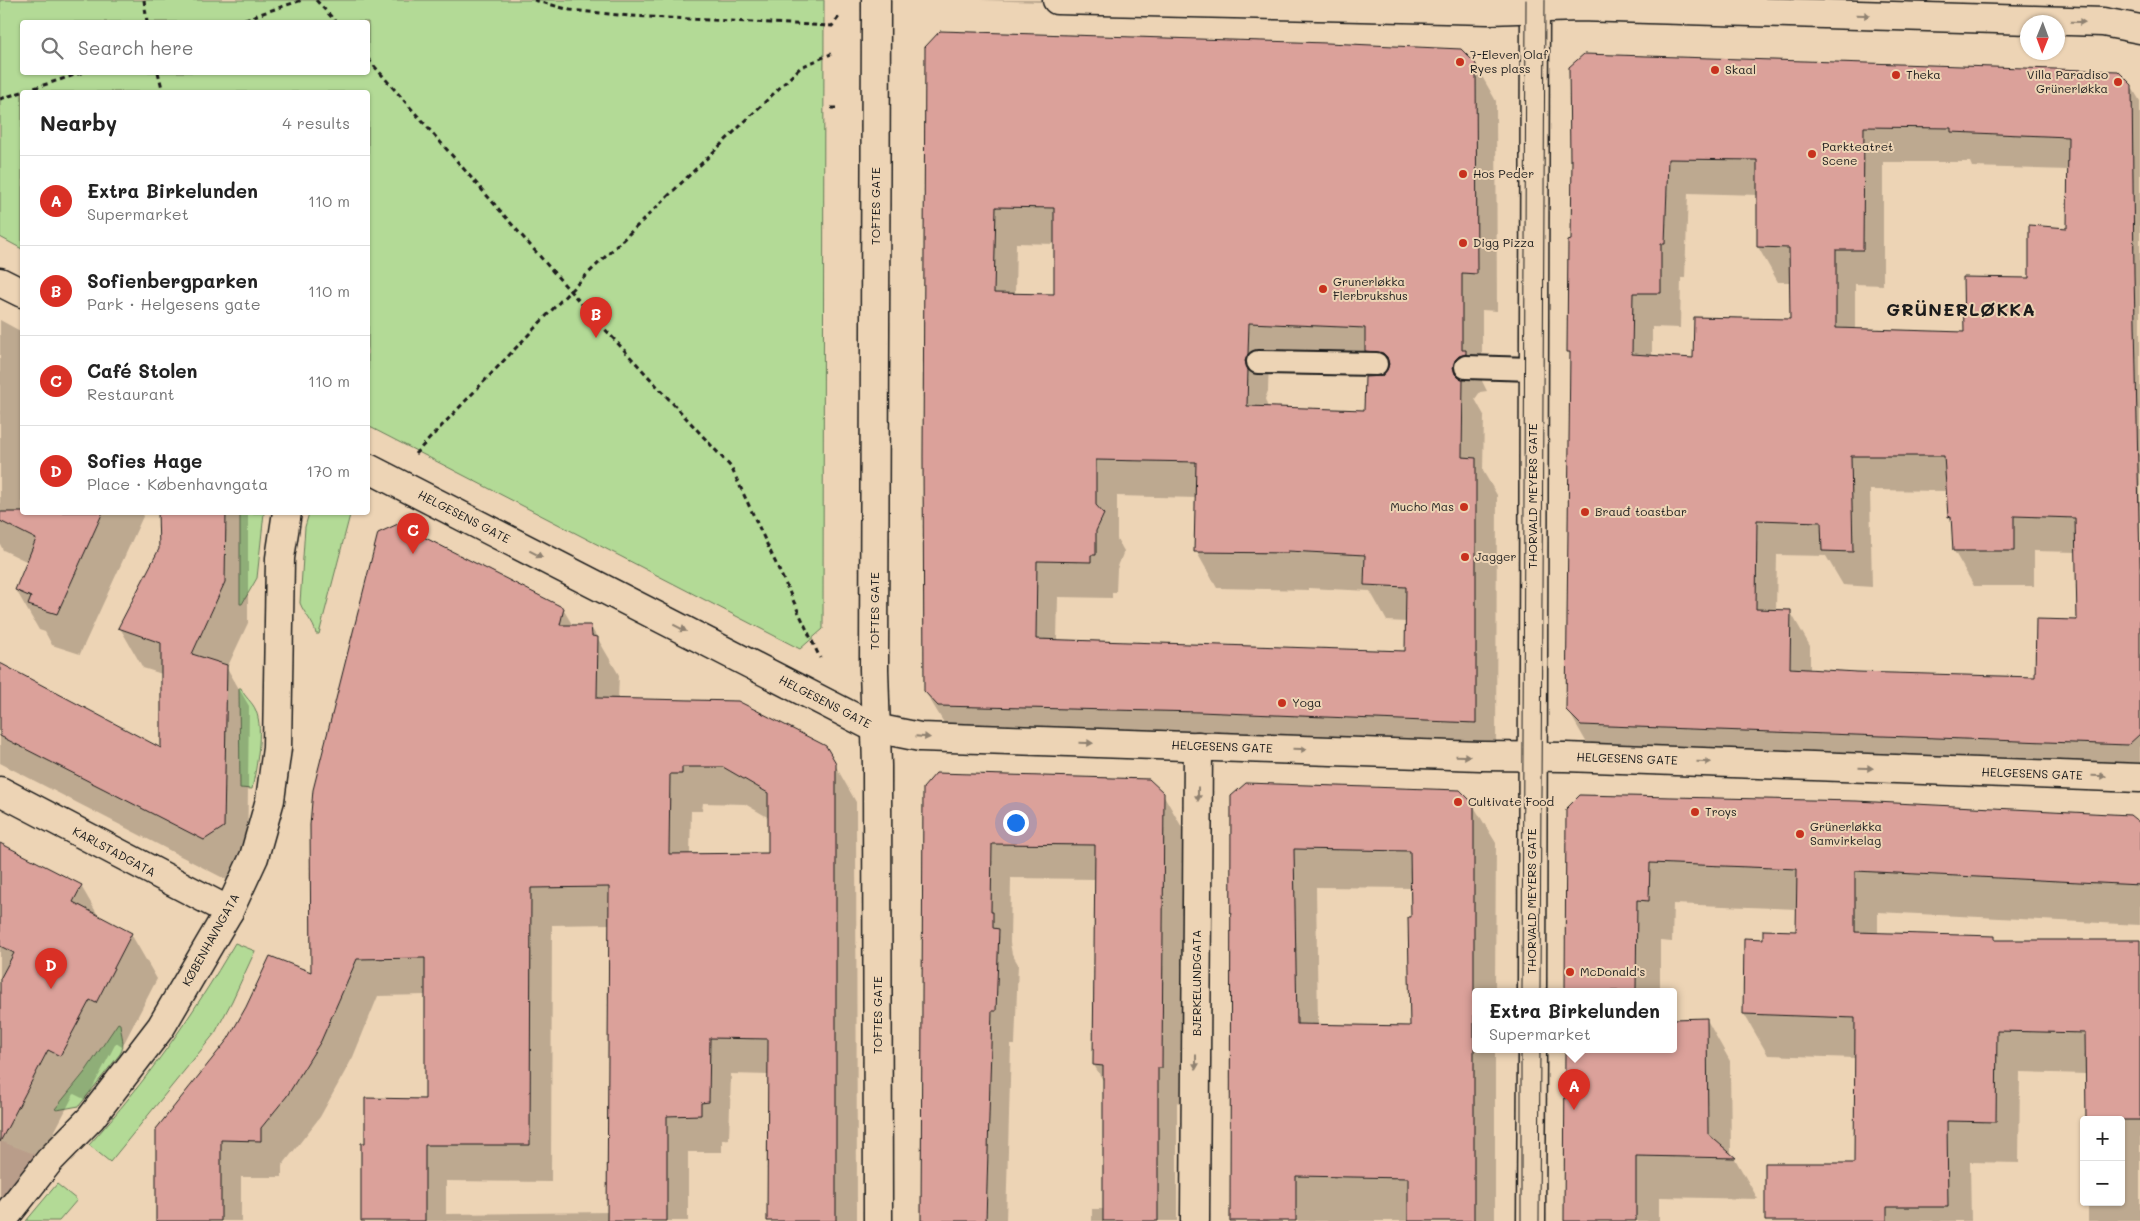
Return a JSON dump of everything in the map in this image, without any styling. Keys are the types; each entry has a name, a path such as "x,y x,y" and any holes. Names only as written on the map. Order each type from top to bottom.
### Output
{"street":[{"name":"TOFTES GATE","path":"876,0 875,728 878,1221"},
{"path":"1057,0 1489,10 1535,4 1579,7 2103,22 2140,29"},
{"name":"THORVALD MEYERS GATE","path":"1532,988 1535,4"},
{"path":"0,282 20,292"},
{"name":"HELGESENS GATE","path":"370,469 875,728 920,737 2140,778"},
{"name":"KØBENHAVNGATA","path":"2,1221 50,1160 91,1118 161,1028 229,911 254,857 270,800 278,748 280,558 287,515"},
{"name":"BJERKELUNDGATA","path":"1195,1221 1198,746"},
{"name":"KARLSTADGATA","path":"0,791 229,911"},
{"path":"1531,1221 1532,1053"}],"lane":[{"path":"1258,362 1376,364"},
{"path":"1466,367 1533,369"}],"path":[{"path":"144,0 147,20"},
{"path":"242,20 302,0"},
{"path":"316,0 334,20"},
{"path":"534,0 570,10 628,16 832,26"},
{"path":"410,460 570,291 801,67 831,54"},
{"path":"370,60 570,291 731,467 820,658"},
{"path":"28,90 75,75"},
{"path":"159,75 162,90"},
{"path":"0,99 20,93"},
{"path":"831,108 836,108"}],"shaded area":[{"path":"0,1141 50,1160 0,1216"}],"green space":[{"path":"0,0 824,0 823,629 800,649 370,427 370,90 20,90 20,248 0,237"},
{"path":"240,515 264,515 257,578 242,604 240,604"},
{"path":"308,515 350,515 319,634 316,634 300,603 305,527"},
{"path":"239,688 241,688 253,705 258,719 259,739 252,789 240,788"},
{"path":"235,943 255,951 215,1033 110,1162 89,1145 130,1097 167,1048 202,997"},
{"path":"118,1023 120,1024 123,1043 120,1054 79,1106 55,1109 85,1072"},
{"path":"57,1184 77,1200 59,1221 26,1221"}],"building":[{"path":"940,31 1461,49 1476,64 1477,274 1462,273 1462,350 1466,350 1466,354 1459,356 1455,360 1453,367 1455,374 1459,378 1466,380 1463,380 1462,457 1476,458 1476,723 1199,712 938,706 924,691 925,47","holes":["996,207 1054,208 1054,294 994,293","1249,323 1365,328 1365,351 1383,353 1387,357 1389,364 1382,376 1365,377 1364,410 1247,406 1248,370 1245,361 1248,354","1096,460 1196,462 1194,552 1288,553 1288,551 1365,555 1364,585 1406,587 1405,651 1036,639 1037,561 1091,562 1091,555 1096,555 1096,531 1104,514 1096,505"]},
{"path":"1584,54 2118,71 2132,85 2140,567 2140,734 2128,745 1581,725 1566,710 1570,352 1567,352 1568,241 1571,240 1572,160 1570,160 1569,67","holes":["1864,127 1951,128 1951,132 2068,137 2067,228 2029,225 2029,278 1963,277 1964,332 1836,328 1836,250 1863,250","1668,159 1757,160 1757,247 1789,248 1790,319 1694,317 1693,358 1632,354 1633,293 1661,293 1661,244 1665,244","1851,456 1944,456 1948,517 1951,516 1953,551 2014,551 2014,516 2075,518 2077,620 2036,619 2035,677 1857,672 1790,668 1791,610 1756,609 1757,520 1821,522 1822,551 1853,552"]},
{"path":"0,512 20,512 20,515 102,515 57,614 28,605 31,597 15,590 36,539 0,521"},
{"path":"158,515 226,515 225,582 192,654 227,665 224,827 204,840 0,736 0,663 161,748 161,643 118,628 159,549"},
{"path":"398,524 564,608 560,625 591,625 592,636 598,637 597,698 738,701 826,746 836,763 836,1221 767,1221 768,1039 710,1038 709,1102 701,1103 701,1115 667,1116 667,1221 607,1221 609,887 531,888 530,1145 425,1145 425,1221 361,1221 361,1143 365,1143 365,1098 425,1099 425,958 357,959 321,1041 287,1096 261,1128 261,1141 221,1140 221,1221 156,1221 156,1129 228,1039 246,1007 270,956 311,972 310,825 313,790 378,533","holes":["682,767 723,767 768,793 768,853 669,854 670,774 682,774"]},
{"path":"936,773 1149,779 1164,793 1162,1068 1158,1068 1158,1221 1103,1221 1103,1066 1093,1065 1095,845 992,844 991,912 993,912 993,928 999,929 996,1011 992,1011 986,1221 921,1221 923,788"},
{"path":"1246,783 1460,790 1474,804 1472,1053 1474,1053 1474,1221 1408,1221 1408,1178 1296,1176 1296,1221 1230,1221 1231,796","holes":["1294,849 1410,851 1411,917 1408,917 1410,1026 1297,1024"]},
{"path":"1580,795 1856,801 2130,815 2140,823 2140,885 1855,871 1855,932 1995,936 1995,940 2140,940 2140,1120 2125,1120 2125,1116 2086,1116 2085,1033 1997,1031 1996,1122 1947,1121 1948,1207 1887,1207 1887,1221 1765,1221 1765,1163 1854,1163 1855,1018 1743,1014 1744,938 1763,939 1763,930 1796,931 1797,869 1650,863 1649,901 1637,900 1636,988 1565,988 1566,809"},
{"path":"0,843 82,885 73,902 132,933 96,1003 90,1000 60,1056 48,1050 0,1142 0,979 14,953 0,946"},
{"path":"1707,1018 1708,1134 1736,1158 1636,1156 1636,1221 1564,1221 1565,1053 1677,1053 1677,1019"}],"tram line":[{"path":"1522,988 1526,0"},
{"path":"1540,988 1545,0"},
{"path":"1521,1053 1521,1221"},
{"path":"1539,1221 1540,1053"}],"place":[{"name":"7-Eleven Olaf Ryes plass","path":"1460,62"},
{"name":"Skaal","path":"1715,70"},
{"name":"Theka","path":"1896,75"},
{"name":"Villa Paradiso Grünerløkka","path":"2118,82"},
{"name":"Parkteatret Scene","path":"1812,154"},
{"name":"Hos Peder","path":"1463,174"},
{"name":"Digg Pizza","path":"1463,243"},
{"name":"Grunerløkka Flerbrukshus","path":"1323,289"},
{"name":"Sofienbergparken","path":"596,338"},
{"name":"Mucho Mas","path":"1464,507"},
{"name":"Brauđ toastbar","path":"1585,512"},
{"name":"Café Stolen","path":"413,554"},
{"name":"Jagger","path":"1465,557"},
{"name":"Yoga","path":"1282,703"},
{"name":"Cultivate Food","path":"1458,802"},
{"name":"Troys","path":"1695,812"},
{"name":"Grünerløkka Samvirkelag","path":"1800,834"},
{"name":"McDonald's","path":"1570,972"},
{"name":"Sofies Hage","path":"51,989"},
{"name":"Extra Birkelunden","path":"1574,1110"}],"district":[{"name":"GRÜNERLØKKA","path":"1961,310"}]}
